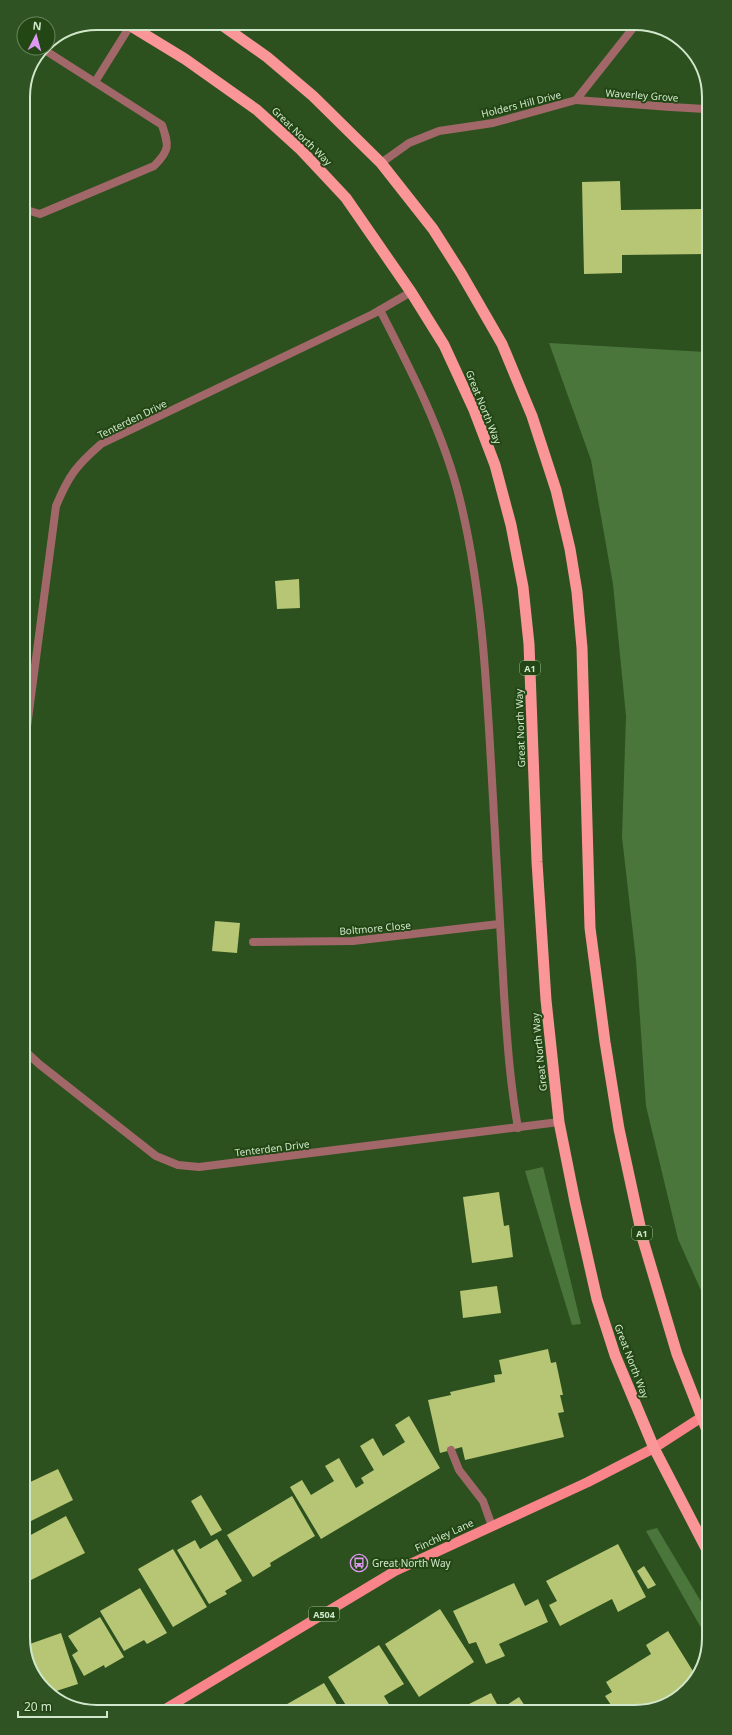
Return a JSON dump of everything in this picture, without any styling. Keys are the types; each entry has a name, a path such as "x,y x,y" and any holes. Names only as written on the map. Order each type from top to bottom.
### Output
{"highway":[{"name":"Great North Way","path":"138,30 185,59 257,110 301,150 346,198 411,292 444,345 474,410 495,465 509,518 524,586 529,644 540,908 546,1000 559,1122 574,1202 597,1299 615,1356 654,1448 702,1541"},
{"name":"A1","path":"229,30 267,58 313,96 381,163 433,229 461,273 502,344 532,416 556,490 570,549 577,592 582,648 590,928 605,1042 619,1129 643,1240 677,1354 702,1408"}],"main road":[{"name":"Finchley Lane","path":"172,1705 395,1571 588,1482 654,1448 702,1417"}],"street":[{"path":"95,82 125,30"},
{"name":"Holders Hill Drive","path":"381,163 409,143 439,131 493,123 576,100 631,30"},
{"path":"30,211 40,214 154,166 165,155 167,141 162,125 54,56"},
{"name":"Waverley Grove","path":"576,100 702,108"},
{"name":"Tenterden Drive","path":"30,704 56,506 66,481 81,461 101,444 380,310 411,292"},
{"path":"380,310 417,382 442,445 460,498 476,570 486,680 499,924 511,1088 518,1128"},
{"name":"Boltmore Close","path":"253,942 352,941 499,924"},
{"name":"Tenterden Drive","path":"30,1056 156,1156 178,1165 199,1167 559,1122"},
{"path":"451,1450 459,1470 483,1501 492,1526"}],"green space":[{"path":"549,343 702,352 702,1293 678,1239 646,1106 636,960 622,837 626,716 613,584 591,460"},
{"path":"543,1167 581,1324 572,1325 525,1171"},
{"path":"657,1528 702,1603 702,1629 646,1531"}],"building":[{"path":"620,181 621,210 702,209 702,254 622,255 622,273 584,274 582,182"},
{"path":"299,579 300,608 277,609 275,581"},
{"path":"215,921 240,923 237,953 212,951"},
{"path":"499,1192 504,1226 509,1225 513,1257 472,1263 463,1197"},
{"path":"497,1286 501,1313 463,1318 460,1291"},
{"path":"548,1349 551,1363 556,1362 563,1395 560,1395 564,1412 558,1413 564,1437 465,1460 462,1447 440,1453 428,1400 451,1395 450,1392 495,1382 494,1375 502,1374 499,1360"},
{"path":"409,1416 440,1468 321,1539 290,1487 302,1480 311,1495 334,1481 325,1466 339,1458 356,1488 364,1483 361,1478 374,1470 360,1446 373,1438 383,1456 405,1442 395,1425"},
{"path":"58,1469 73,1500 30,1522 30,1482"},
{"path":"201,1495 222,1530 211,1536 191,1501"},
{"path":"292,1496 315,1536 270,1563 271,1566 253,1577 227,1535"},
{"path":"66,1516 85,1553 31,1580 30,1535"},
{"path":"217,1539 242,1581 225,1591 227,1594 209,1604 177,1550 195,1540 200,1549"},
{"path":"618,1544 646,1597 618,1612 612,1599 560,1626 549,1605 557,1601 546,1581"},
{"path":"173,1549 207,1607 173,1627 138,1569"},
{"path":"644,1566 656,1585 648,1589 637,1571"},
{"path":"514,1583 525,1606 538,1599 548,1622 499,1644 505,1656 486,1664 476,1642 469,1644 453,1611"},
{"path":"140,1588 167,1633 147,1644 144,1640 124,1651 100,1611"},
{"path":"440,1609 474,1662 419,1697 385,1644"},
{"path":"100,1617 124,1657 105,1668 104,1665 84,1676 72,1655 78,1651 68,1636"},
{"path":"668,1631 693,1671 691,1675 676,1691 648,1704 611,1705 605,1696 612,1692 606,1682 651,1654 646,1645"},
{"path":"61,1633 78,1684 56,1691 41,1675 37,1668 31,1644"},
{"path":"379,1645 404,1684 384,1696 389,1705 346,1705 328,1677"},
{"path":"324,1683 337,1705 286,1705"},
{"path":"491,1693 497,1705 467,1705"},
{"path":"519,1697 524,1705 507,1705"}],"place":[{"name":"Great North Way","path":"359,1563"}]}
